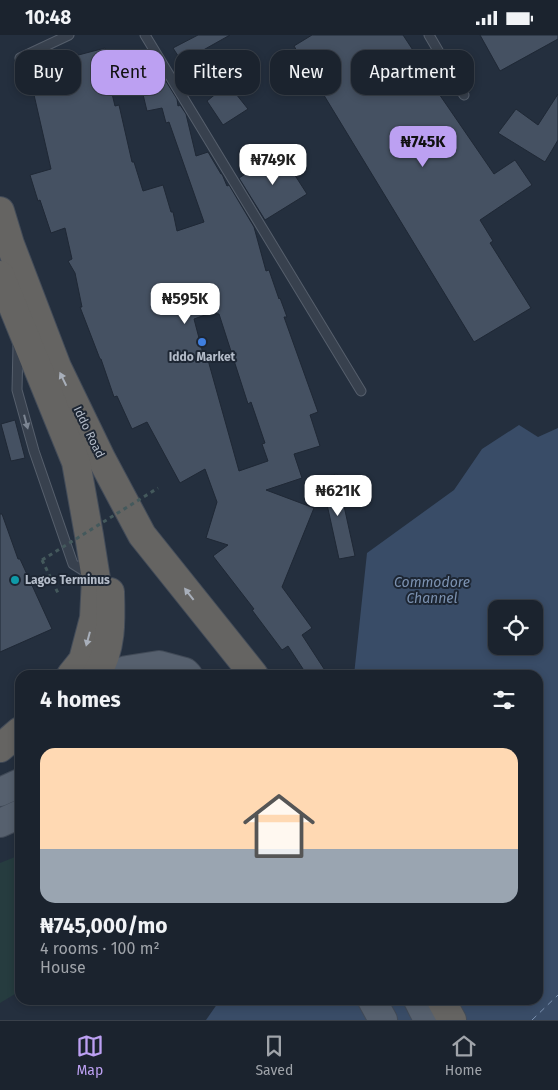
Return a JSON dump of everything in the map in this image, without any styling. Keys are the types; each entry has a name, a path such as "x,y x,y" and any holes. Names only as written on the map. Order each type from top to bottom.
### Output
{"highway":[{"name":"Iddo Road","path":"0,211 10,244 57,367 101,458 142,535 250,670"},
{"name":"Iddo Road","path":"0,275 76,462 96,579 94,618 83,660 75,670"},
{"path":"76,462 110,590 111,627 105,656 98,670"},
{"path":"219,632 230,670"},
{"path":"0,730 15,723"},
{"path":"0,748 15,735"},
{"path":"444,1005 452,1020"}],"main road":[{"path":"127,670 159,665 178,670"},
{"path":"0,792 15,785"},
{"path":"0,823 15,816"},
{"path":"375,1005 383,1020"},
{"path":"420,1005 428,1020"}],"lane":[{"path":"37,50 69,35"},
{"path":"145,35 360,391"},
{"path":"429,35 438,50"},
{"path":"18,322 17,390 34,451 73,564 96,579"}],"path":[{"path":"58,593 42,559 158,488"}],"green space":[{"path":"15,857 15,994 0,1003 0,863"}],"water":[{"name":"Commodore Channel","path":"519,425 538,437 558,428 558,1020 206,1020 216,1005 543,1005 543,670 355,670 367,553 454,490 482,449"}],"building":[{"path":"198,35 230,35 203,50 175,51 173,48"},
{"path":"312,35 403,35 413,50 351,50 351,95 440,95 494,174 515,160 532,185 480,220 493,241 490,243 531,308 474,342 324,95 341,95 341,50 296,50 294,46"},
{"path":"480,35 558,35 558,39 500,71"},
{"path":"91,52 91,95 112,95 115,106 119,105 132,162 134,162 143,191 163,185 171,212 173,212 177,231 204,222 169,122 166,123 162,108 147,111 143,95 165,95 165,80 177,99 178,106 180,105 186,114 196,156 208,152 227,186 229,185 254,227 266,271 269,270 280,298 287,317 284,317 318,412 310,415 320,446 294,454 302,478 266,490 314,508 282,587 312,628 302,635 325,670 304,670 288,646 282,650 252,610 254,609 213,556 228,545 206,538 217,502 205,469 180,483 147,422 132,429 117,396 114,397 80,307 82,307 75,273 68,261 72,259 65,228 51,233 30,175 51,169 34,95 81,95 81,54","holes":["216,311 219,314 248,404 251,402 265,443 262,444 268,461 239,471 208,360 205,361 194,319"]},
{"path":"558,94 558,140 545,162 498,133 516,109 538,125"},
{"path":"214,95 237,95 248,109 223,125 207,101"},
{"path":"280,152 307,194 265,220 239,178"},
{"path":"15,420 25,458 11,461 1,424"},
{"path":"337,474 355,556 339,559 321,477"},
{"name":"Lagos Terminus","path":"0,514 2,514 18,559 20,559 52,629 0,652"}],"ferry route":[{"path":"532,1020 558,995"}],"place":[{"name":"Iddo Market","path":"202,342"},
{"name":"Lagos Terminus","path":"15,580"}]}
